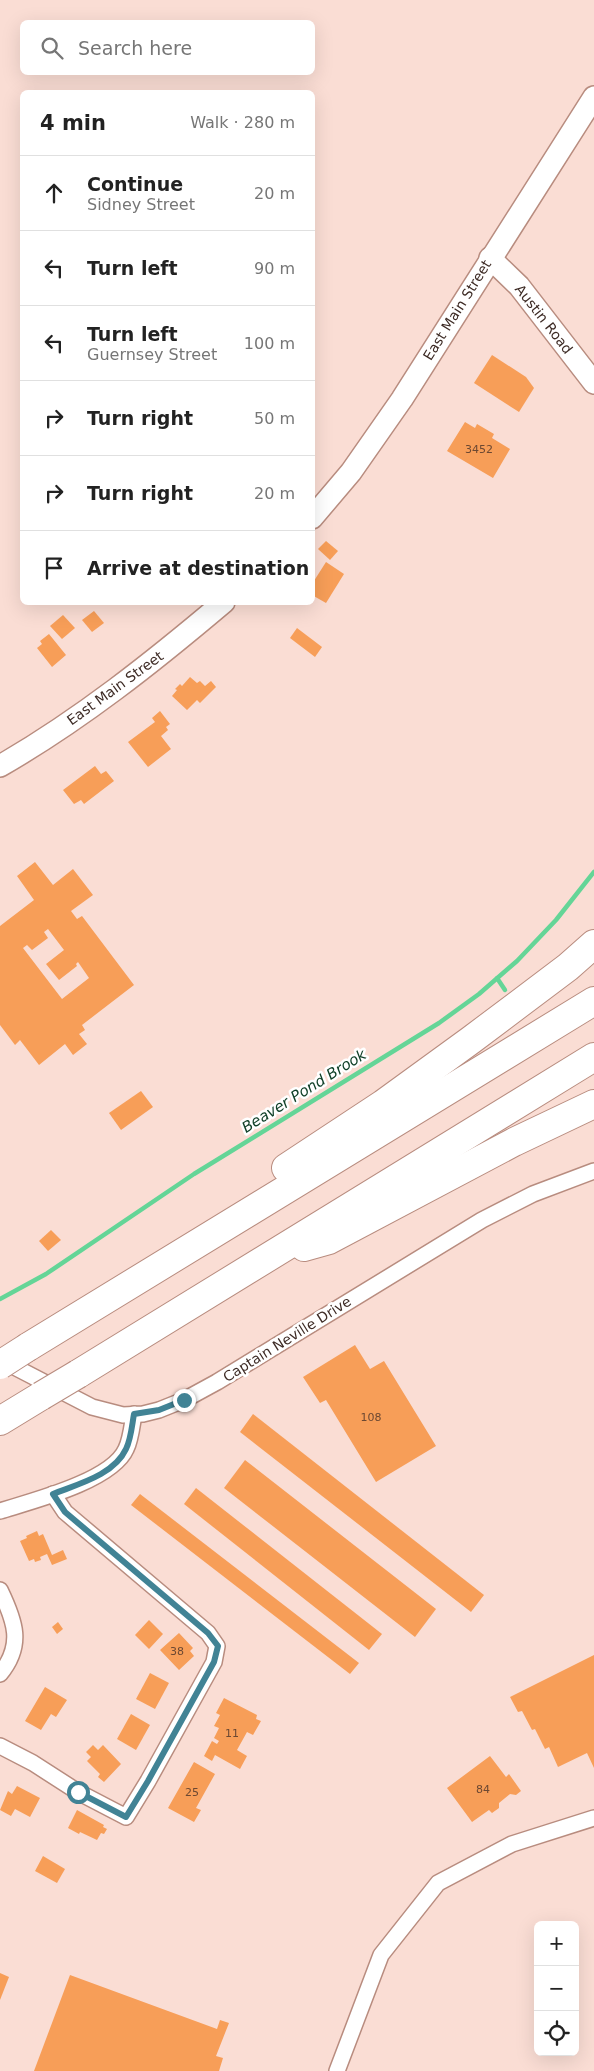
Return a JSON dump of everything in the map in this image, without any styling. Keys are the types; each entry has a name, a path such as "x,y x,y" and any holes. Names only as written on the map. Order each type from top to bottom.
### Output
{"highway":[{"path":"252,1210 269,1185 287,1168 383,1104 464,1046 568,967 594,944"},
{"path":"0,1365 594,1001"},
{"path":"0,1421 594,1057"},
{"path":"280,1249 309,1246 329,1240 514,1142 594,1104"}],"main road":[{"name":"East Main Street","path":"315,514 351,472 381,430 594,97"},
{"name":"Austin Road","path":"490,258 519,286 594,383"},
{"name":"East Main Street","path":"0,766 52,734 119,687 220,605"}],"street":[{"name":"Captain Neville Drive","path":"0,1360 92,1407 116,1414 152,1412 172,1406 199,1392 482,1220 533,1194 594,1171"},
{"path":"0,1511 53,1494 95,1477 119,1460 127,1448 134,1414"},
{"path":"0,1746 33,1763 78,1792 126,1817 214,1662 218,1646 208,1633 65,1512 53,1494"},
{"path":"0,1590 12,1614 16,1629 14,1646 8,1665 0,1674"},
{"path":"337,2071 381,1955 438,1883 512,1844 594,1818"}],"building":[{"path":"492,355 526,377 534,388 519,412 474,383"},
{"path":"465,422 475,428 477,424 494,434 492,438 510,449 493,478 447,451"},
{"path":"326,541 338,551 330,560 318,549"},
{"path":"326,562 344,574 326,603 315,597 315,579"},
{"path":"94,611 104,623 92,632 82,620"},
{"path":"63,615 75,628 62,639 50,626"},
{"path":"297,628 322,647 315,657 290,638"},
{"path":"49,634 66,655 52,667 37,648 42,644 40,641"},
{"path":"190,677 197,683 200,681 205,686 211,681 216,687 200,703 197,700 187,710 172,696 177,690 175,689 180,684 182,686"},
{"path":"160,711 170,724 166,727 168,730 161,736 171,749 148,767 128,742 155,722 152,718"},
{"path":"95,766 101,774 106,771 114,781 84,804 81,800 74,804 63,790"},
{"path":"35,862 53,885 73,869 93,895 71,911 77,919 82,916 134,985 82,1025 85,1030 79,1034 87,1044 73,1055 65,1044 39,1065 20,1040 15,1045 0,1025 0,926 34,900 17,876","holes":["48,929 64,950 46,964 59,980 77,966 78,962 89,978 62,999 23,948 27,945 32,950 48,938 44,932"]},
{"path":"141,1091 153,1107 121,1130 109,1113"},
{"path":"51,1230 61,1240 48,1251 39,1241"},
{"path":"355,1345 370,1369 384,1361 436,1446 376,1482 326,1400 320,1403 303,1377"},
{"path":"253,1414 484,1595 471,1612 240,1432"},
{"path":"245,1460 436,1609 415,1637 224,1488"},
{"path":"196,1488 382,1634 369,1650 184,1504"},
{"path":"140,1494 359,1663 350,1674 131,1505"},
{"path":"37,1531 39,1536 43,1534 52,1555 63,1550 67,1559 52,1565 47,1554 40,1557 41,1560 35,1562 34,1559 29,1561 20,1541"},
{"path":"149,1620 163,1634 149,1649 135,1635"},
{"path":"58,1622 63,1629 57,1634 52,1627"},
{"path":"179,1633 193,1648 190,1651 194,1656 179,1670 160,1650"},
{"path":"594,1655 594,1768 587,1753 558,1767 549,1747 545,1749 535,1729 532,1730 522,1711 518,1712 510,1697"},
{"path":"150,1673 169,1683 155,1709 136,1699"},
{"path":"45,1687 67,1700 56,1717 51,1714 41,1730 25,1721"},
{"path":"224,1698 257,1715 256,1719 261,1721 253,1735 247,1732 237,1750 247,1756 240,1769 215,1755 212,1761 204,1756 212,1741 217,1744 219,1741 214,1738 219,1728 214,1726 220,1715 216,1713"},
{"path":"131,1714 150,1725 136,1750 117,1739"},
{"path":"93,1745 98,1750 103,1745 121,1764 104,1782 98,1777 100,1774 87,1761 91,1757 86,1752"},
{"path":"490,1756 506,1777 509,1774 521,1791 516,1795 510,1794 499,1803 499,1808 492,1813 489,1810 472,1822 447,1788"},
{"path":"194,1762 215,1774 196,1808 201,1810 194,1822 168,1808"},
{"path":"17,1786 40,1798 30,1817 15,1809 11,1816 0,1810 8,1791 12,1794"},
{"path":"77,1810 104,1825 103,1827 107,1829 104,1834 101,1833 97,1840 68,1828"},
{"path":"43,1856 65,1869 57,1883 35,1871"},
{"path":"0,1973 9,1977 0,2000"},
{"path":"70,1975 217,2029 220,2020 229,2023 216,2056 223,2058 219,2071 34,2071"}],"waterway":[{"name":"Beaver Pond Brook","path":"0,1299 46,1274 194,1174 439,1023 479,994 517,961 556,920 594,872"},
{"path":"497,978 505,990"}],"route":[{"path":"78,1792 126,1817 214,1662 218,1646 208,1633 65,1512 53,1494 95,1477 119,1460 127,1448 134,1414 152,1412 184,1400"}]}
